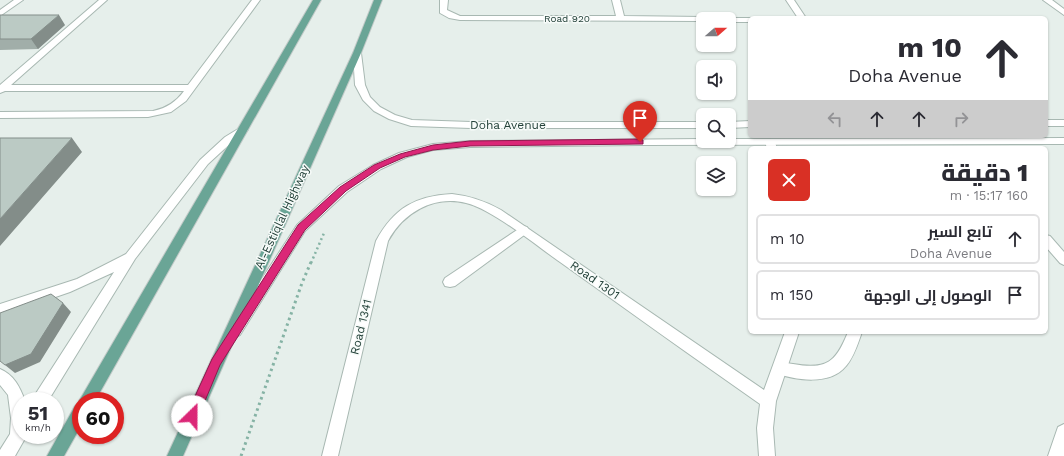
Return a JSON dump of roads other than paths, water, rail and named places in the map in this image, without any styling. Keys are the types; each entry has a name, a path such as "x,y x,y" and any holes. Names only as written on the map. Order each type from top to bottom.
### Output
{"main road":[{"path":"92,392 317,0"},
{"name":"Al-Estiqlal Highway","path":"175,456 216,362 357,53 378,0"},
{"path":"56,456 72,427"}],"street":[{"path":"2,11 19,0"},
{"path":"1,89 103,0"},
{"path":"0,115 156,113 165,111 180,103 256,0"},
{"name":"Road 920","path":"444,0 443,11 460,18 696,19"},
{"path":"616,0 620,18"},
{"path":"790,0 801,16"},
{"path":"1047,0 1064,13"},
{"path":"736,20 748,20"},
{"name":"Doha Avenue","path":"357,53 360,85 366,98 377,109 392,117 411,123 471,125 696,125"},
{"path":"1,89 192,88"},
{"path":"1048,123 1064,123"},
{"path":"736,124 748,124"},
{"path":"45,392 131,256 204,162 228,139 243,129"},
{"name":"Doha Avenue","path":"216,362 301,228 343,189 377,167 402,155 433,147 470,144 1064,141"},
{"name":"Road 1301","path":"409,208 429,200 445,198 464,199 481,204 523,230 768,401"},
{"name":"Road 1341","path":"330,456 382,241 387,229 397,217 409,208"},
{"path":"450,282 523,230"},
{"path":"1048,241 1064,260"},
{"path":"0,310 58,292 90,280 131,256"},
{"path":"766,456 765,428 768,401 791,334"},
{"path":"780,368 797,373 811,373 832,368 840,364 854,334"},
{"path":"0,376 12,388 14,392"},
{"path":"1056,456 1064,432"},
{"path":"6,456 13,444"}]}
